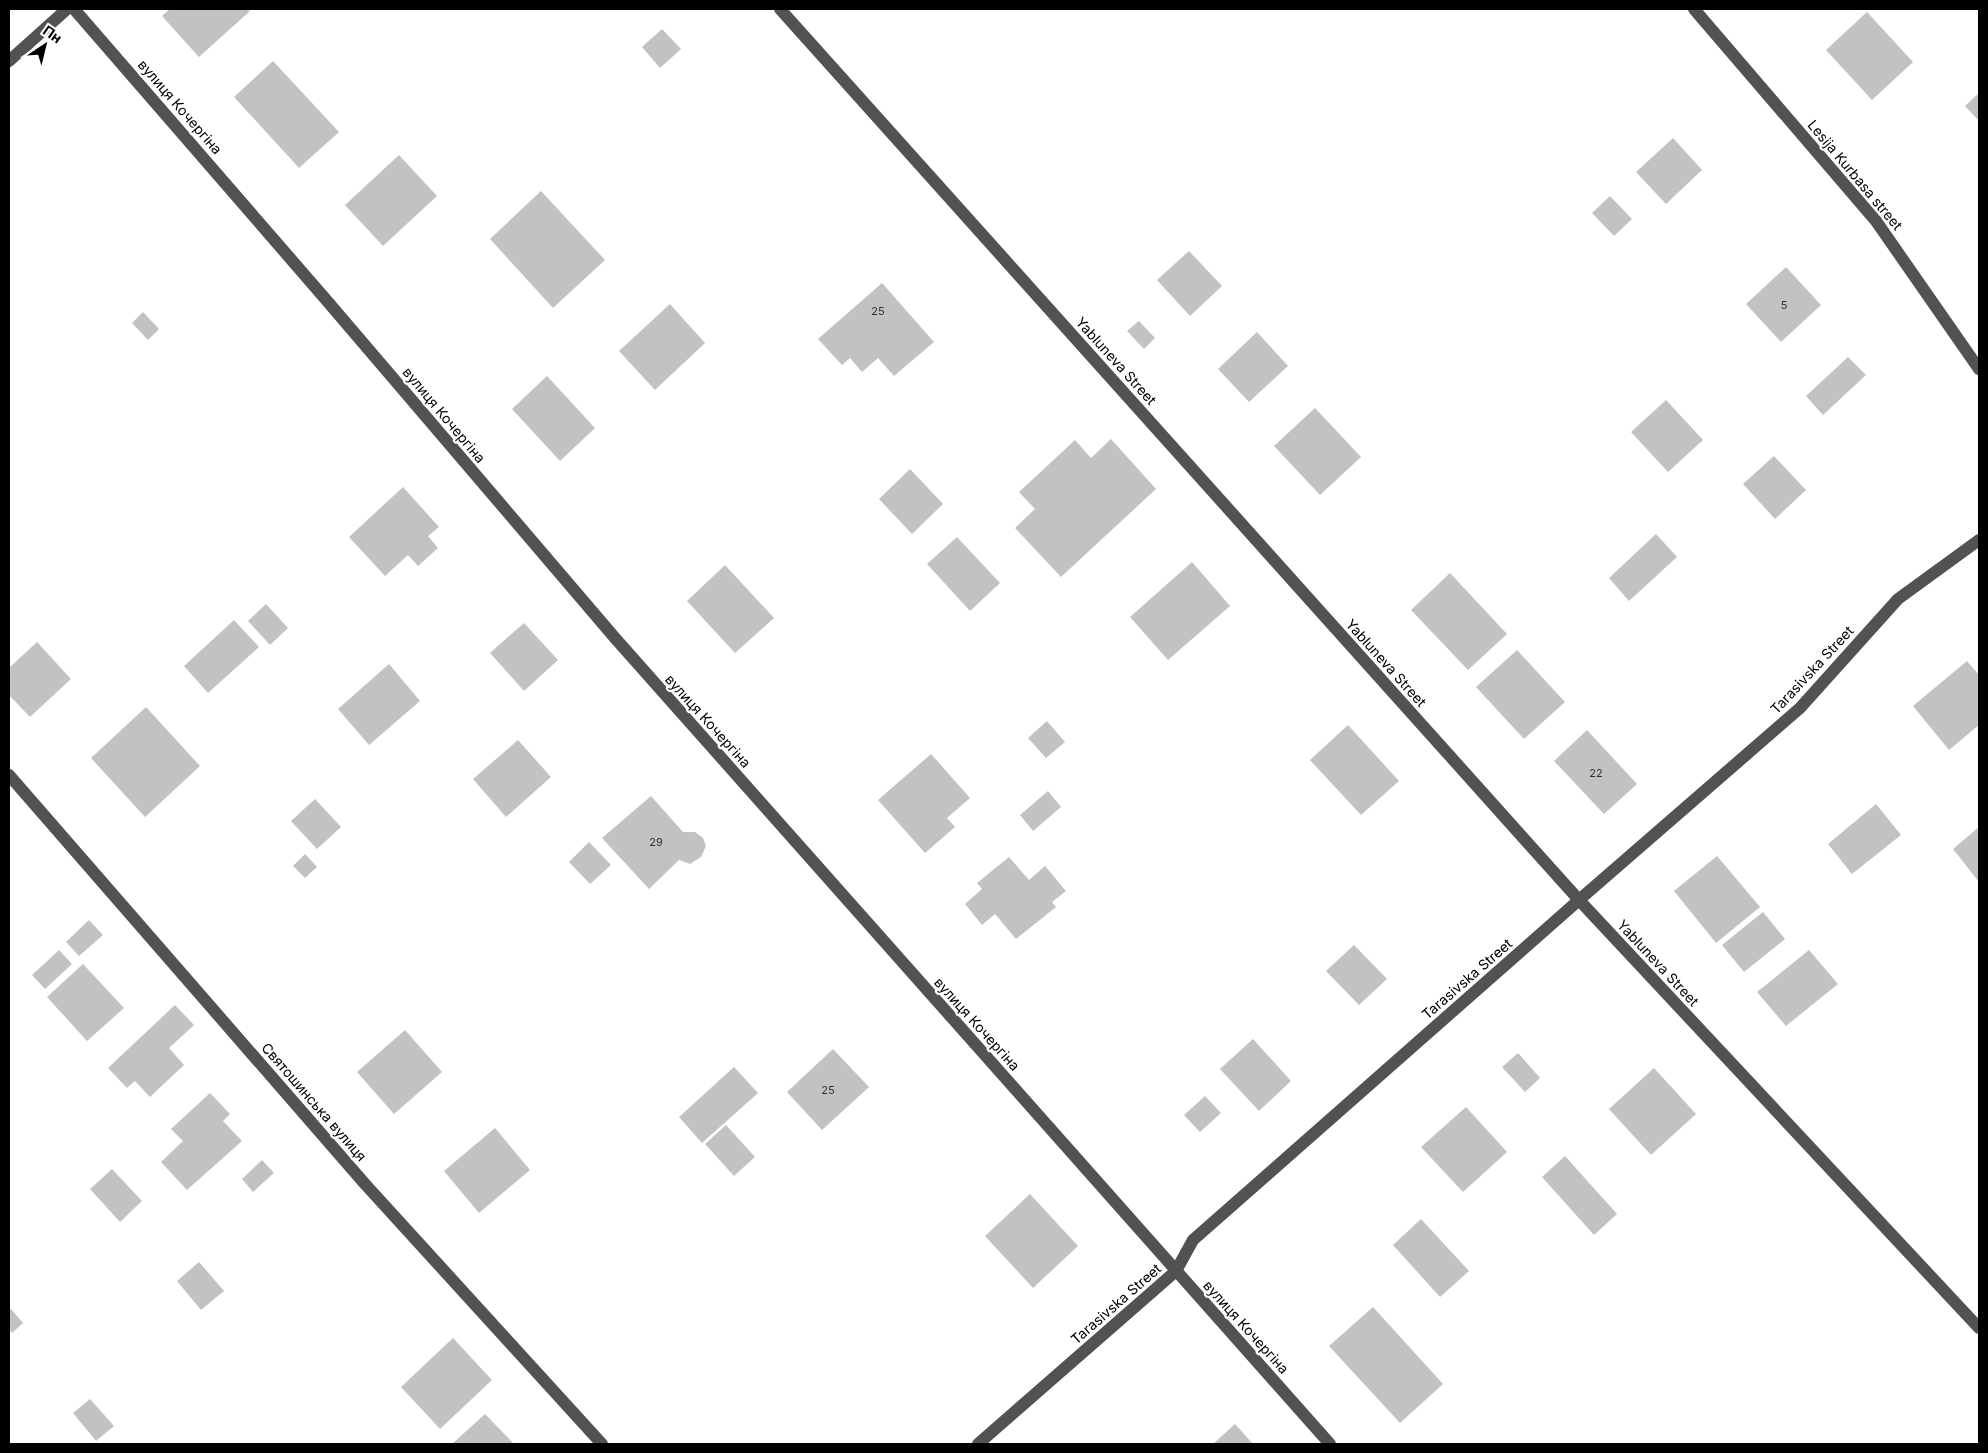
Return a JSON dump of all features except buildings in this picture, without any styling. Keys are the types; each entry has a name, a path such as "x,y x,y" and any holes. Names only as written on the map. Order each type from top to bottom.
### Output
{"street":[{"path":"9,61 67,9"},
{"name":"вулиця Кочергіна","path":"74,9 328,302 614,638 1330,1444"},
{"name":"Yabluneva Street","path":"780,9 1579,900 1979,1328"},
{"name":"Lesija Kurbasa street","path":"1694,9 1876,221 1979,369"},
{"name":"Tarasivska Street","path":"978,1444 1176,1271 1194,1240 1579,900 1800,708 1898,599 1979,540"},
{"name":"Святошинська вулиця","path":"9,775 365,1184 602,1444"}]}
